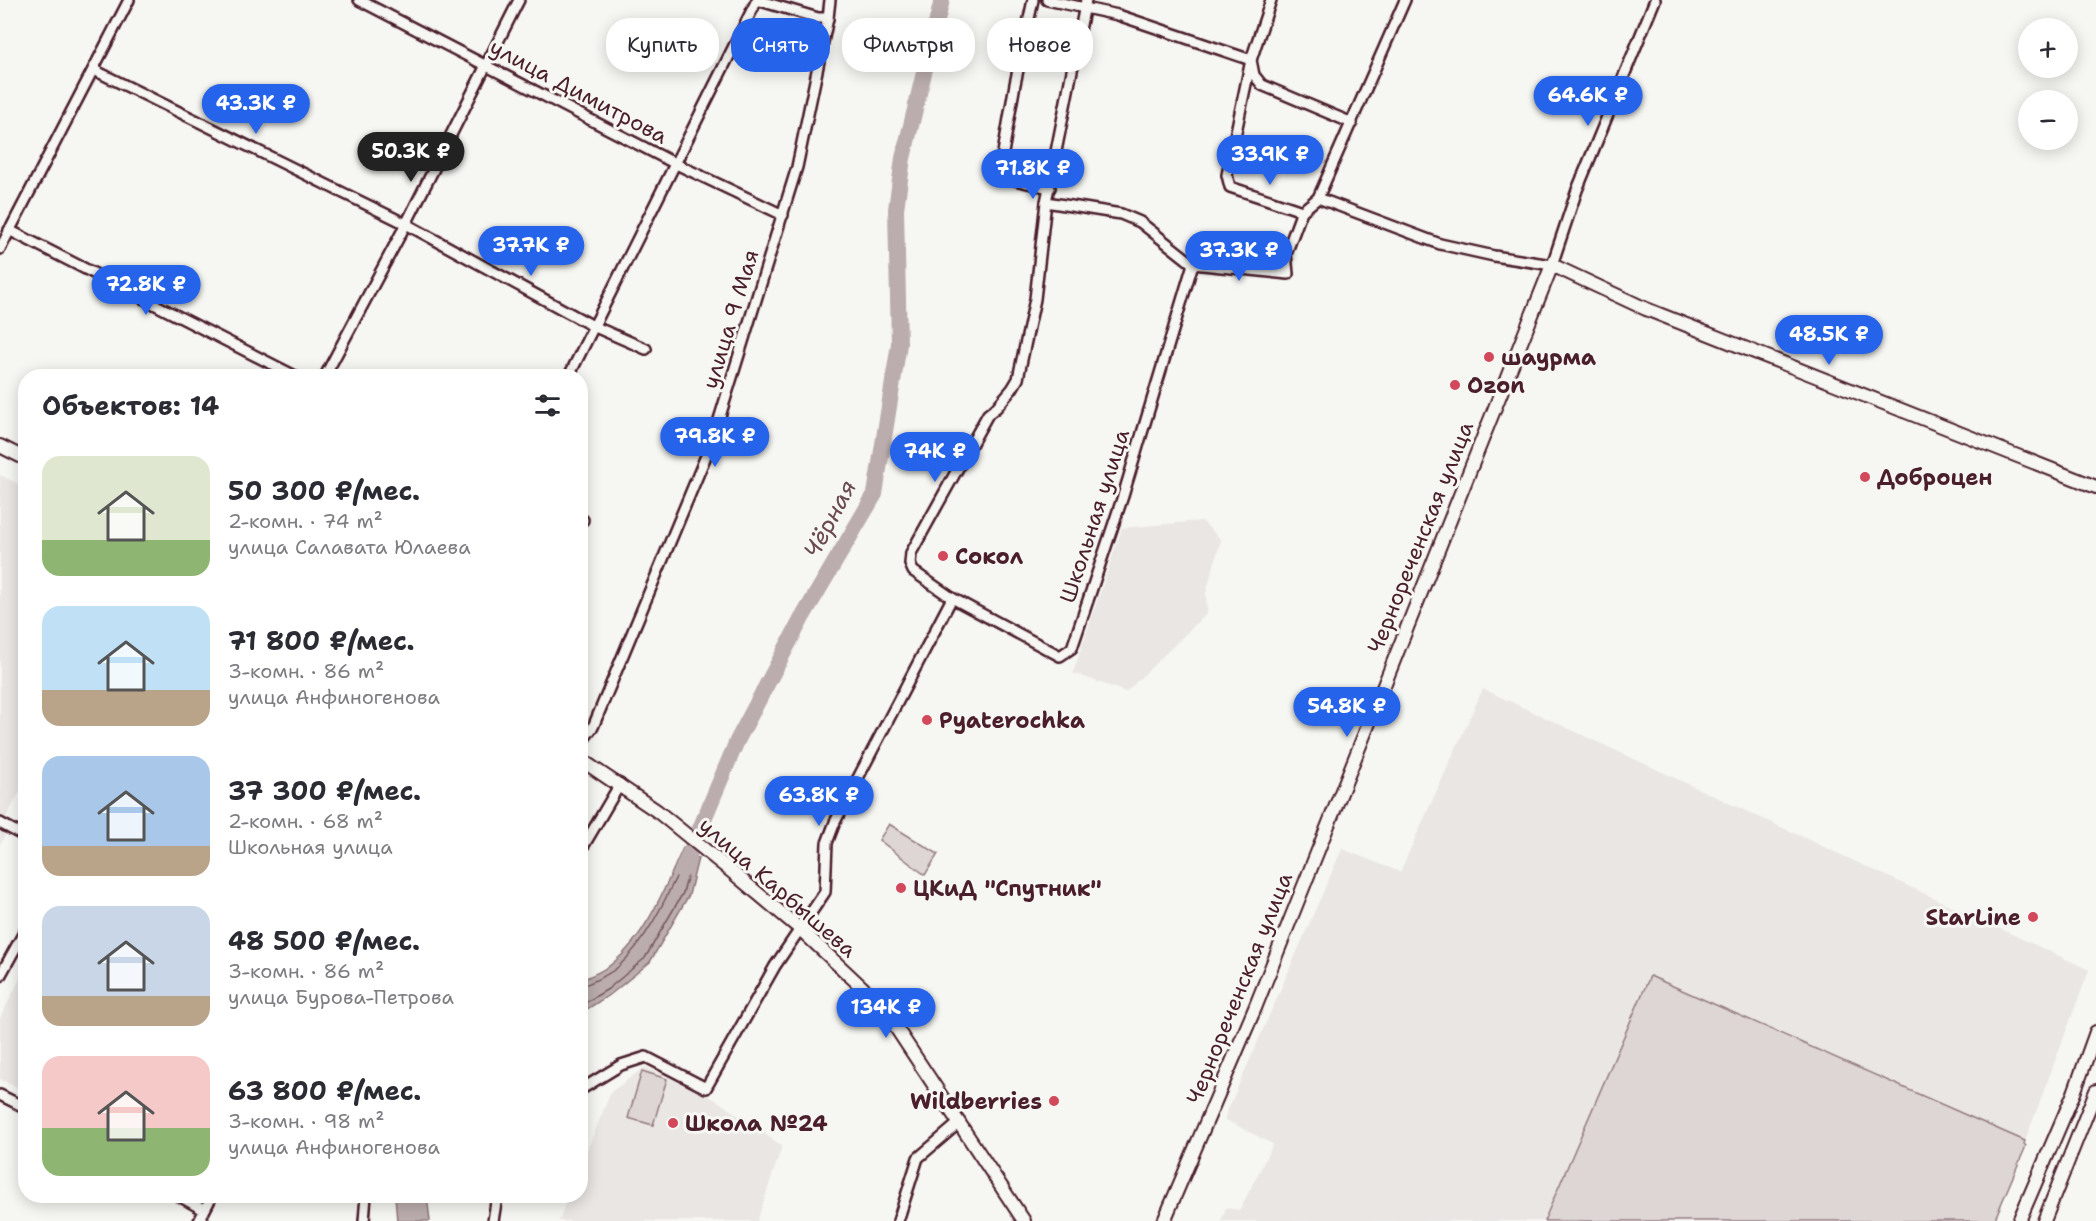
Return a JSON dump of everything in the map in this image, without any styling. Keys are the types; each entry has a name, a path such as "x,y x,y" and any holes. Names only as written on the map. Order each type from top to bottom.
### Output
{"main road":[{"path":"1552,265 1646,309 2096,487"},
{"name":"Чернореченская улица","path":"1164,1221 1255,1008 1552,265"},
{"path":"0,446 18,455"},
{"name":"улица Карбышева","path":"588,764 657,811 731,871 799,928 881,1005 1024,1221"},
{"path":"2019,1221 2074,1092 2096,1032"},
{"path":"2044,1221 2096,1091"}],"street":[{"path":"0,249 129,0"},
{"name":"улица Димитрова","path":"359,0 676,164 783,215"},
{"path":"329,369 519,0"},
{"path":"572,369 757,0 818,18"},
{"name":"улица 9 Мая","path":"828,18 830,0"},
{"path":"1033,0 1000,170 1010,179 1050,188"},
{"path":"1047,0 1085,4 1251,60"},
{"path":"1270,0 1251,60 1244,103 1227,175 1230,187 1302,211"},
{"path":"1046,202 1120,214 1140,222 1193,264 1288,274 1286,254 1302,211 1318,198 1405,0"},
{"name":"Чернореченская улица","path":"1552,265 1576,190 1655,0"},
{"path":"588,1085 621,1065 646,1057 706,1088 774,966 825,892 827,843 835,822 952,598 913,571 910,557 988,414 996,408 1018,380 1035,299 1046,202 1085,4"},
{"path":"1251,60 1254,75 1262,85 1352,123"},
{"path":"94,70 405,224 593,326 646,349"},
{"name":"улица 9 Мая","path":"588,734 593,727 713,439 797,167 817,72"},
{"path":"1244,103 1262,85"},
{"path":"1318,198 1440,244 1494,256 1552,265"},
{"path":"9,230 281,369"},
{"name":"Школьная улица","path":"952,598 1060,656 1072,648 1123,496 1193,264"},
{"path":"996,408 996,418"},
{"path":"588,838 620,784"},
{"path":"0,823 18,833"},
{"path":"0,975 18,943"},
{"path":"0,1095 18,1104"},
{"path":"898,1221 918,1158 960,1122"},
{"path":"192,1203 204,1210"},
{"path":"198,1221 208,1203"},
{"path":"364,1221 365,1203"},
{"path":"493,1221 496,1203"}],"shaded area":[{"path":"0,475 18,484 18,795 1,827 7,831 0,845"},
{"path":"1202,521 1221,540 1206,593 1207,613 1126,692 1073,673 1122,528"},
{"path":"1483,689 2089,970 2025,1141 1650,977 1543,1221 1221,1221 1226,1208 1240,1210 1273,1144 1224,1119 1342,849 1400,872"},
{"path":"889,824 938,854 925,875 879,840"},
{"path":"1650,976 2025,1141 2026,1146 1994,1221 1544,1221"},
{"path":"18,983 18,1088 0,1079 0,1018"},
{"name":"Школа №24","path":"645,1067 716,1100 782,1146 757,1221 559,1221 565,1203 588,1203 588,1148 611,1092"},
{"path":"642,1071 667,1079 653,1125 628,1118"}],"water":[{"path":"683,848 698,858 689,895 650,962 611,994 588,1009 588,978 602,971 625,952 645,925"},
{"path":"396,1203 428,1203 430,1221 397,1221"}],"waterway":[{"name":"Чёрная","path":"682,871 737,741 802,618 875,494 899,344 896,209 903,158 942,0"}],"place":[{"name":"шаурма","path":"1489,357"},
{"name":"Ozon","path":"1455,385"},
{"name":"Доброцен","path":"1865,477"},
{"name":"Сокол","path":"943,556"},
{"name":"Pyaterochka","path":"927,720"},
{"name":"ЦКиД \"Спутник\"","path":"901,888"},
{"name":"StarLine","path":"2033,917"},
{"name":"Wildberries","path":"1054,1101"},
{"name":"Школа №24","path":"673,1123"}]}
